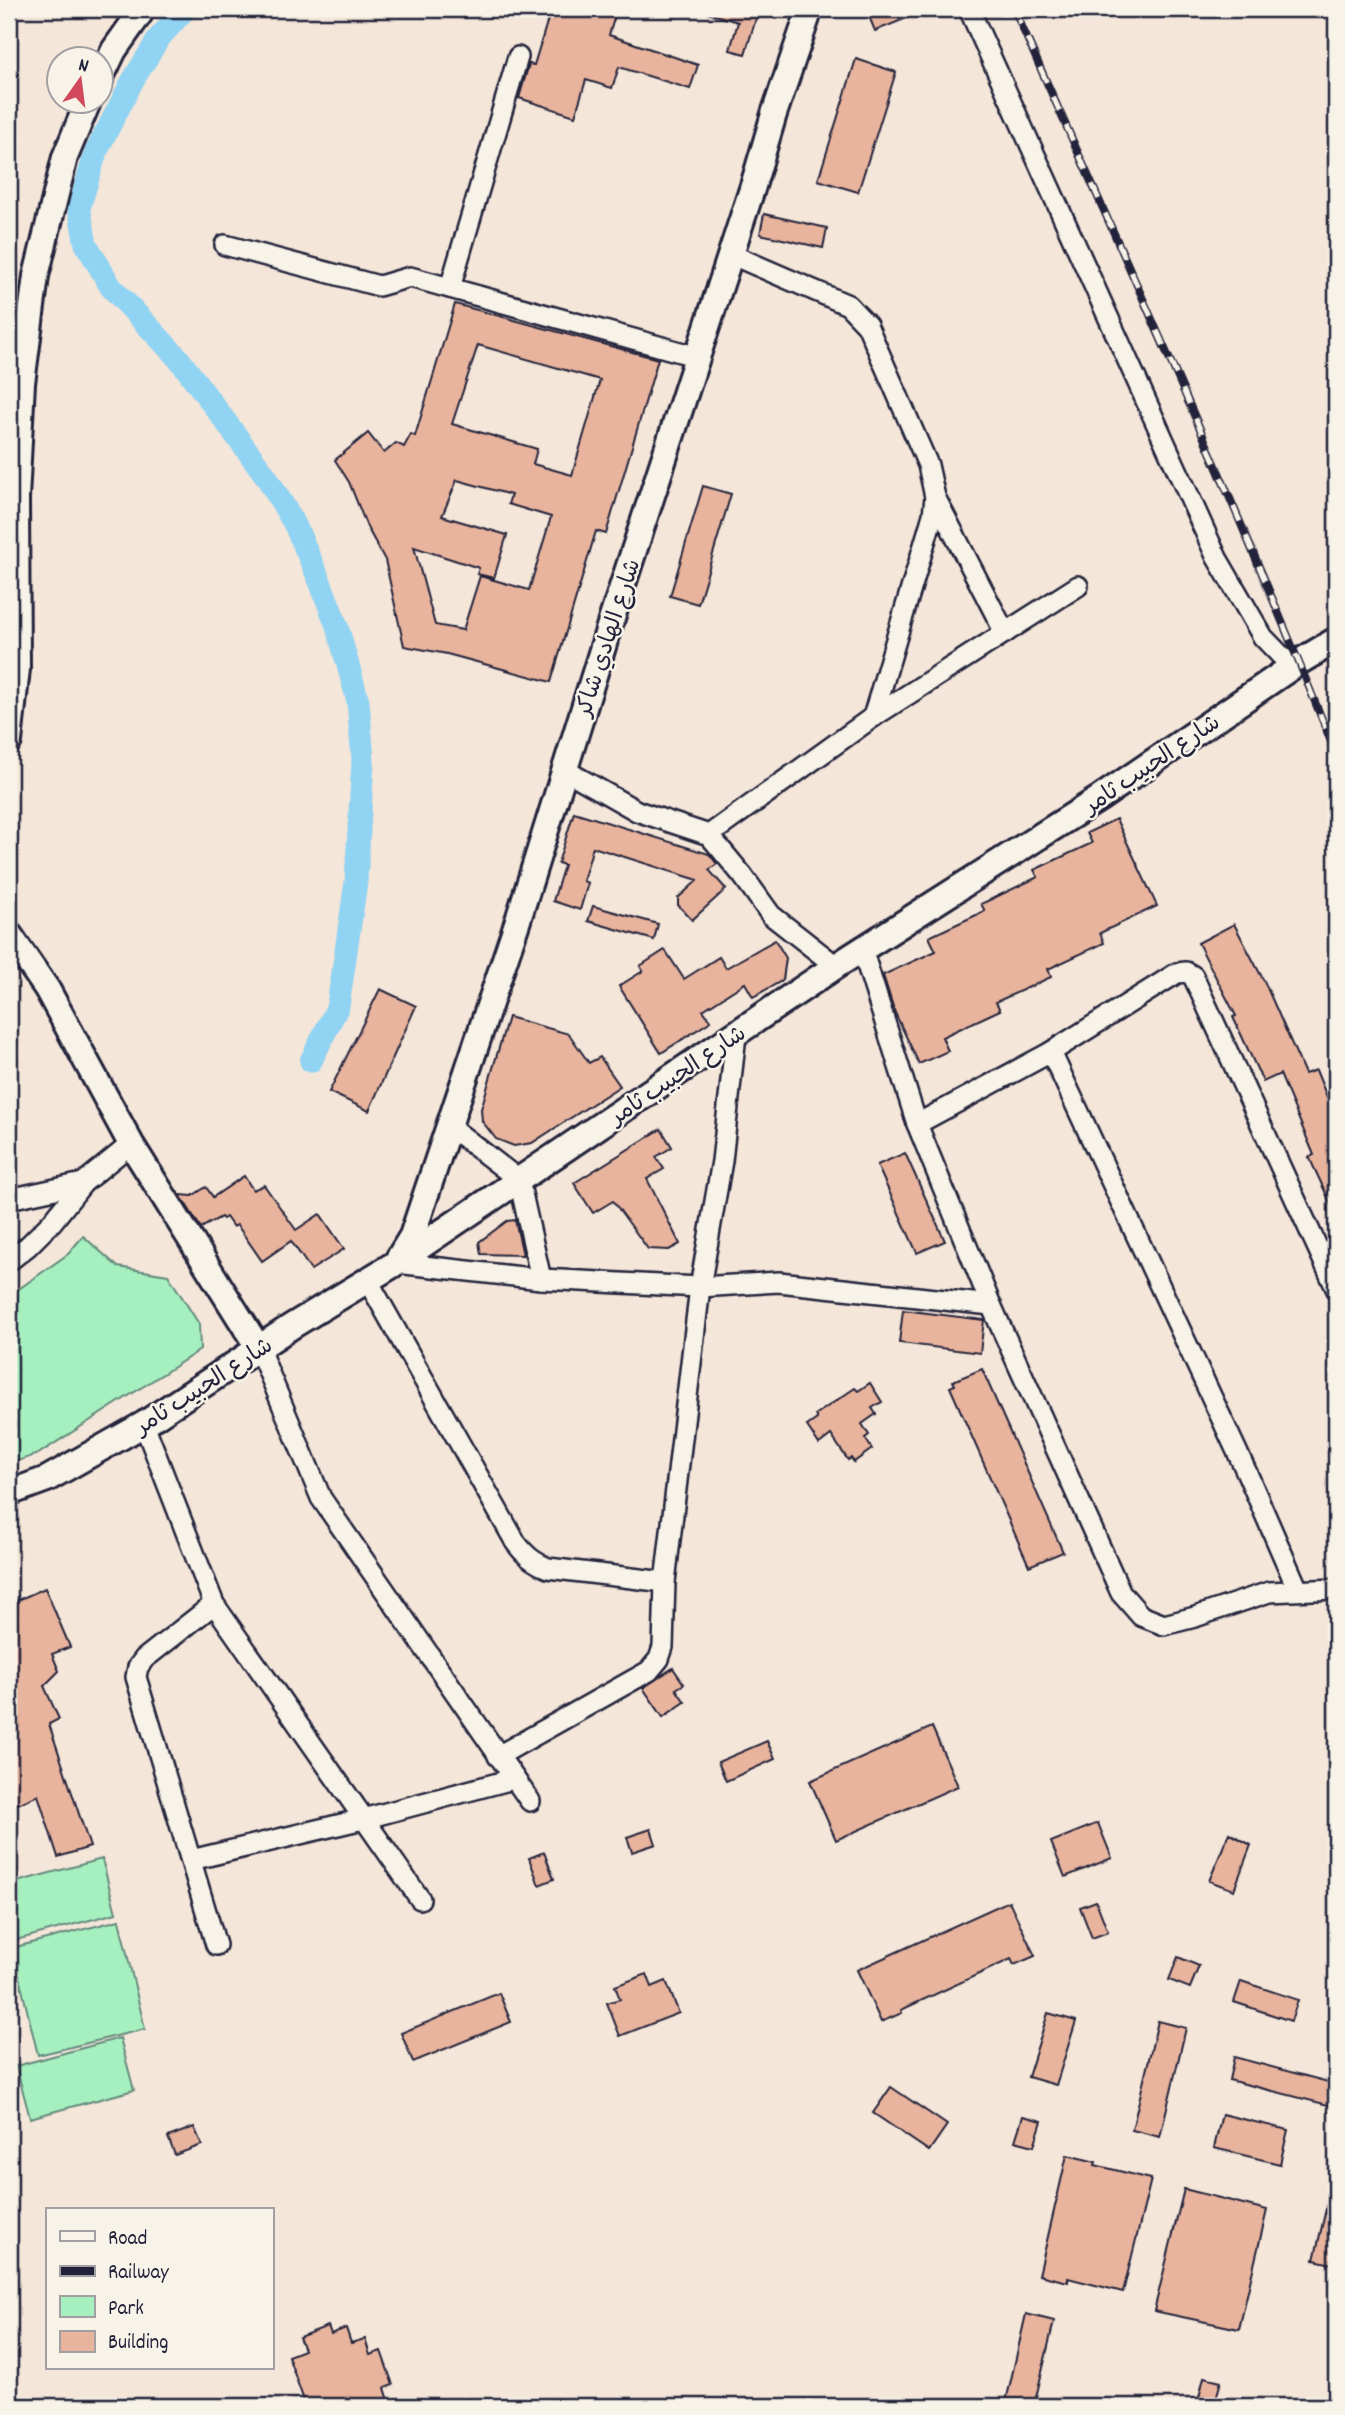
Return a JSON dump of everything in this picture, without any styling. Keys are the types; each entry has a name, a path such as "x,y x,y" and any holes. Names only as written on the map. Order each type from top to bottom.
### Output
{"street":[{"path":"116,47 143,9"},
{"name":"شارع الهادي شاكر","path":"396,1263 412,1236 449,1126 810,9"},
{"path":"969,9 1217,558 1263,636 1292,667"},
{"path":"450,288 518,57"},
{"path":"9,741 17,669 16,498 22,383 36,276 65,157 82,116"},
{"path":"225,245 379,286 410,277 698,357"},
{"path":"730,254 848,304 867,325 928,465 935,497 1005,633"},
{"path":"873,717 933,515 935,497"},
{"path":"709,835 873,717 1078,586"},
{"name":"شارع الحبيب ثامر","path":"9,1493 47,1479 144,1424 367,1279 396,1263 836,966 1100,797 1336,640"},
{"path":"565,770 637,811 709,835 771,915 836,966"},
{"path":"9,934 47,989 131,1144 259,1349 321,1498 530,1801"},
{"path":"862,950 917,1124 991,1305 1121,1593 1140,1616 1164,1625 1269,1592 1336,1589"},
{"path":"917,1124 1051,1052 1177,973 1186,972 1193,976 1336,1288"},
{"path":"498,1756 649,1671 659,1660 663,1647 665,1582 700,1287 723,1161 736,1035"},
{"path":"1051,1052 1247,1473 1298,1590"},
{"path":"449,1126 519,1180 541,1279"},
{"path":"9,1261 52,1222 83,1184 131,1144"},
{"path":"9,1199 83,1184"},
{"path":"396,1263 541,1279 700,1287 779,1282 991,1305"},
{"path":"367,1279 525,1555 548,1568 665,1582"},
{"path":"144,1424 214,1604 420,1899"},
{"path":"214,1604 144,1659 136,1677 216,1945"},
{"path":"191,1860 363,1819 513,1779"}],"green space":[{"path":"83,1236 118,1267 168,1275 199,1324 200,1350 38,1454 9,1464 9,1296 68,1254"},
{"path":"102,1859 116,1913 9,1942 9,1884"},
{"path":"119,1920 145,2029 38,2055 12,1948"},
{"path":"120,2038 134,2090 30,2118 16,2066"}],"building":[{"path":"551,9 617,9 609,35 698,65 690,89 619,67 612,88 586,80 575,116 519,98 529,64 534,65"},
{"path":"708,9 759,9 745,54 730,50 738,22 708,13"},
{"path":"866,9 929,9 875,31"},
{"path":"856,59 896,72 858,192 818,180"},
{"path":"764,214 827,228 823,248 760,234"},
{"path":"455,304 658,359 606,534 596,531 551,682 447,654 404,646 385,560 367,527 349,482 335,460 368,433 384,453 396,443 404,447 411,434 415,436","holes":["478,345 600,380 572,475 533,464 537,449 452,424","457,480 511,495 508,504 551,517 529,590 480,576 463,630 435,625 414,547 479,568 477,574 494,578 507,535 442,516"]},
{"path":"703,486 731,494 698,604 670,596"},
{"path":"574,812 709,854 717,864 709,870 726,889 692,920 678,905 678,898 698,880 593,847 583,881 588,883 580,910 553,901 564,865 558,863"},
{"path":"1116,819 1157,906 1100,933 1104,943 1048,969 1051,977 996,1002 1000,1010 942,1037 948,1051 919,1064 895,1013 883,975 936,951 929,937 985,911 981,904 1038,877 1034,870 1092,843 1087,833"},
{"path":"593,906 658,924 654,940 588,921"},
{"path":"1234,924 1265,983 1305,1074 1316,1070 1336,1119 1336,1215 1309,1157 1314,1155 1280,1074 1263,1082 1233,1017 1236,1016 1198,943"},
{"path":"775,940 786,958 783,980 753,997 745,983 703,1010 711,1021 661,1053 619,986 643,971 640,966 665,950 684,979 719,957 726,968"},
{"path":"380,989 416,1006 369,1111 329,1092"},
{"path":"508,1017 569,1034 589,1063 600,1057 620,1086 532,1143 514,1146 496,1139 482,1121 481,1109"},
{"path":"661,1129 672,1147 656,1157 664,1169 647,1179 680,1244 669,1250 648,1249 613,1201 593,1213 574,1183"},
{"path":"905,1153 945,1241 917,1253 877,1165"},
{"path":"244,1176 253,1190 264,1185 296,1230 320,1214 344,1249 311,1270 291,1241 262,1261 237,1225 233,1227 226,1217 201,1228 180,1195 192,1196 206,1187 213,1197"},
{"path":"515,1220 523,1255 481,1254 479,1242 507,1221"},
{"path":"903,1310 984,1320 980,1353 899,1343"},
{"path":"982,1369 1063,1552 1029,1566 950,1387 955,1385 953,1381"},
{"path":"870,1383 882,1402 872,1408 876,1414 862,1424 869,1435 865,1438 872,1449 854,1462 851,1458 848,1460 831,1435 819,1444 807,1426 817,1419 815,1415 855,1388 858,1391"},
{"path":"45,1588 70,1647 52,1654 59,1671 44,1686 59,1719 49,1724 90,1847 58,1857 38,1795 9,1808 9,1604"},
{"path":"673,1668 684,1684 676,1689 685,1702 663,1717 643,1688"},
{"path":"932,1727 958,1786 836,1840 810,1781"},
{"path":"767,1741 775,1759 726,1781 718,1762"},
{"path":"1098,1823 1112,1858 1065,1877 1051,1842"},
{"path":"651,1829 656,1844 632,1852 627,1837"},
{"path":"1229,1833 1251,1845 1234,1890 1209,1881"},
{"path":"544,1852 554,1879 539,1885 529,1858"},
{"path":"1009,1901 1035,1956 1014,1965 1011,1959 881,2022 857,1970"},
{"path":"1096,1901 1108,1932 1092,1938 1080,1907"},
{"path":"1178,1957 1199,1966 1190,1988 1169,1980"},
{"path":"647,1974 652,1987 666,1981 679,2013 620,2036 607,2003 620,1999 615,1986"},
{"path":"1241,1981 1298,2000 1291,2021 1234,2002"},
{"path":"499,1993 511,2022 413,2062 401,2033"},
{"path":"1048,2013 1076,2021 1056,2085 1028,2077"},
{"path":"1158,2021 1186,2028 1160,2137 1132,2130"},
{"path":"1234,2057 1336,2084 1336,2107 1229,2080"},
{"path":"891,2087 947,2125 929,2151 873,2113"},
{"path":"1222,2114 1288,2130 1280,2164 1214,2148"},
{"path":"1023,2116 1042,2121 1034,2146 1015,2141"},
{"path":"194,2127 202,2145 175,2155 168,2137"},
{"path":"1067,2155 1151,2179 1123,2292 1068,2278 1068,2282 1039,2275"},
{"path":"1184,2189 1267,2210 1239,2329 1154,2311"},
{"path":"1330,2192 1336,2193 1336,2265 1314,2260"},
{"path":"1026,2314 1054,2321 1034,2406 1005,2406"},
{"path":"328,2326 331,2334 346,2328 351,2343 365,2339 370,2355 381,2351 393,2385 385,2388 391,2406 306,2406 288,2356 304,2350 299,2337"},
{"path":"1204,2377 1221,2381 1214,2406 1197,2406"}],"waterway":[{"path":"185,9 159,38 133,80 96,152 79,208 86,244 111,287 179,359 266,476 295,525 337,626 358,701 363,760 356,882 338,1006 311,1061"}],"railway":[{"path":"1014,9 1219,473 1336,754"}]}
